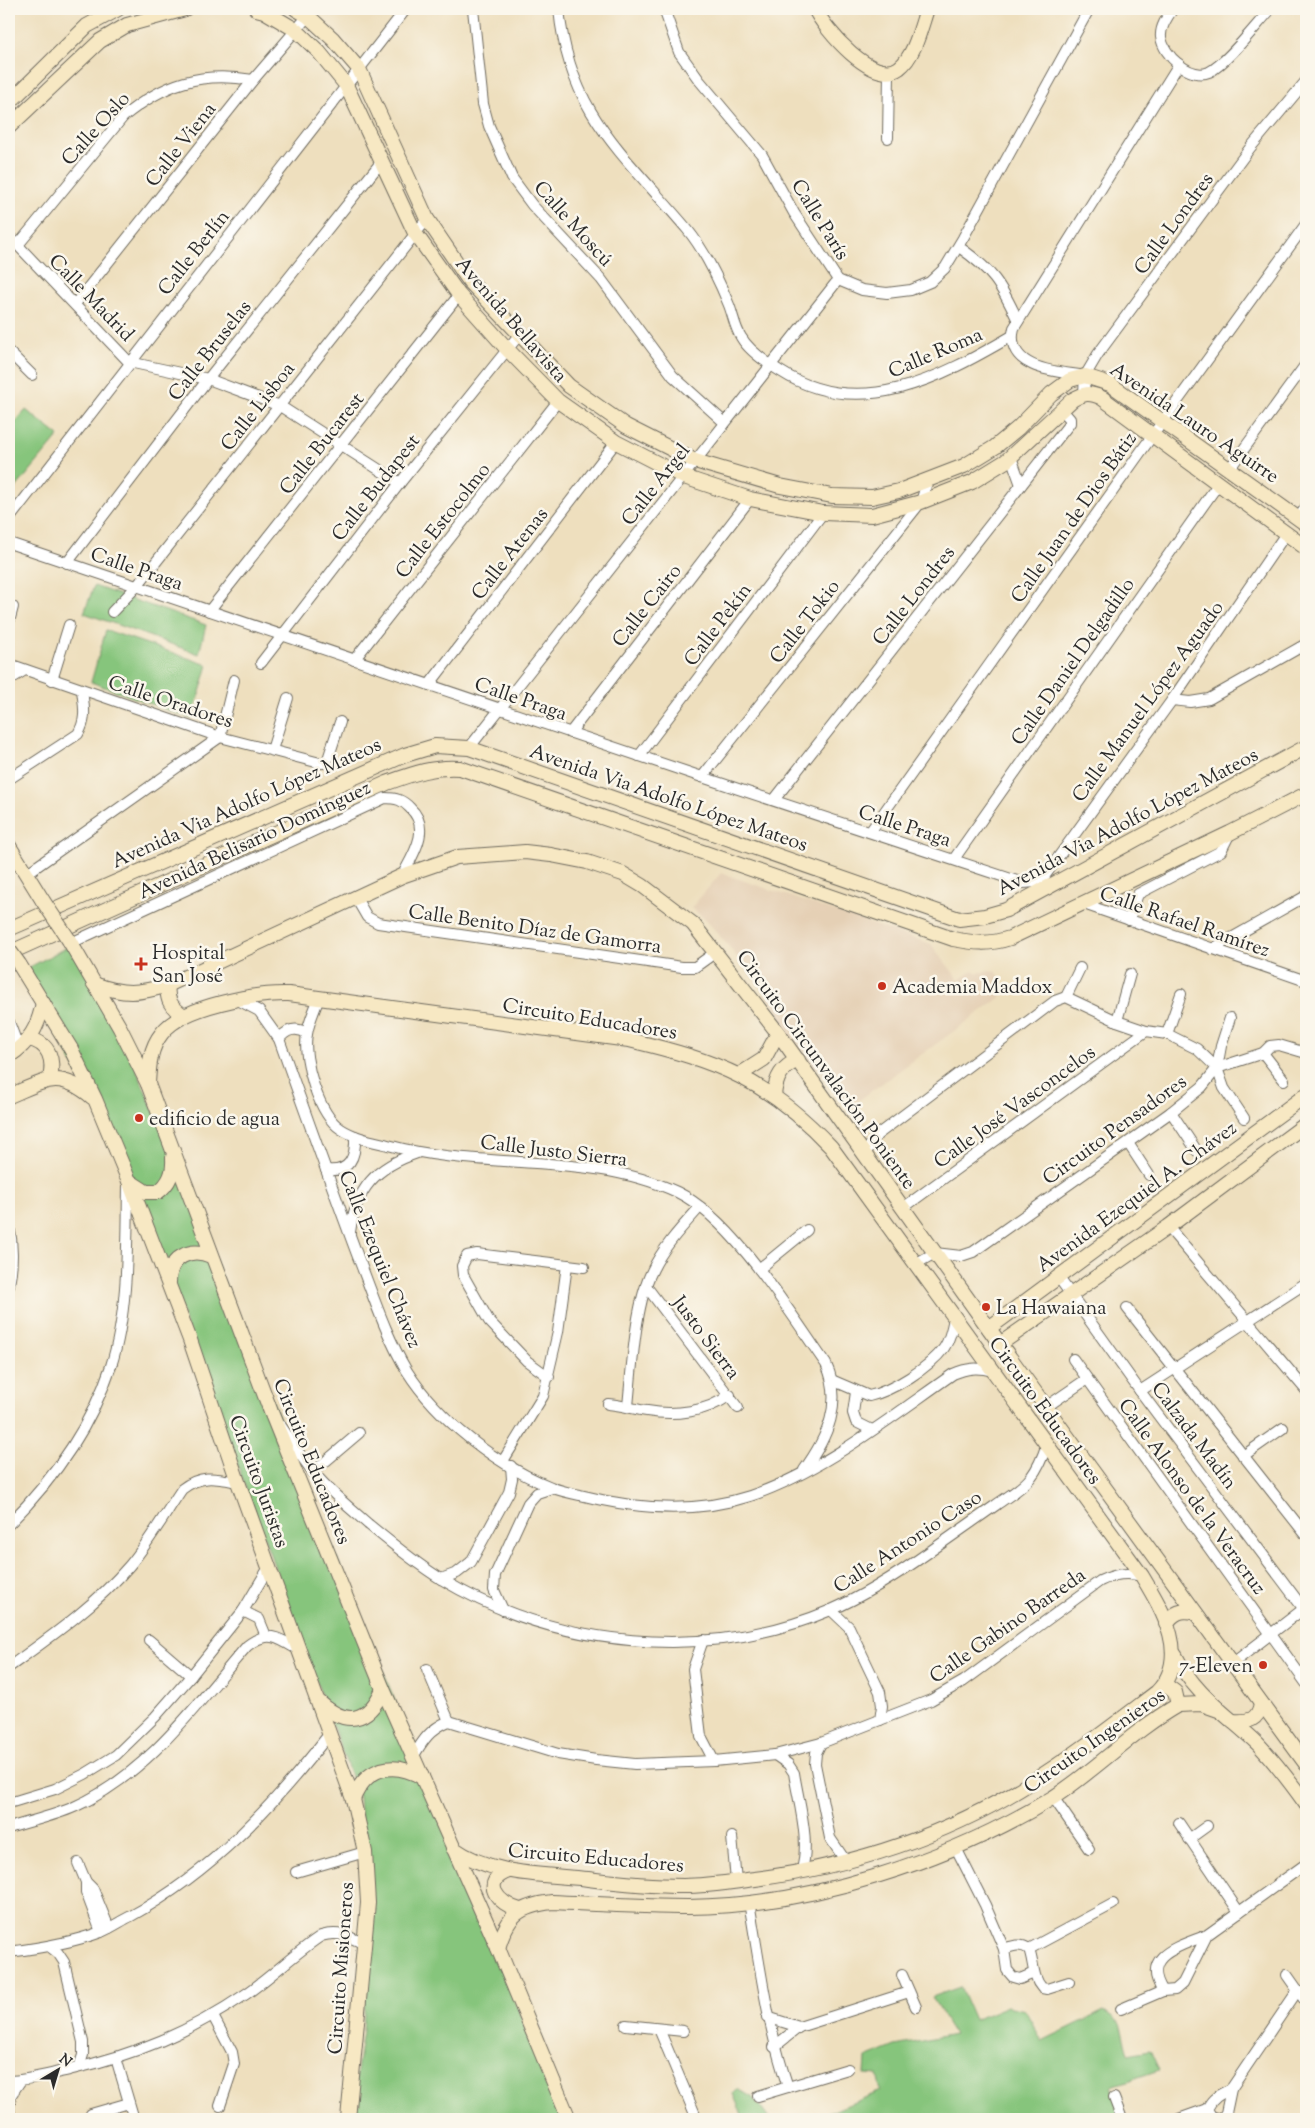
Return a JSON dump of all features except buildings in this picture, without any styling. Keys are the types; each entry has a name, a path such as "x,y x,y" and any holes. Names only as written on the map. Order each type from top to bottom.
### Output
{"main road":[{"path":"9,103 87,26 118,9"},
{"path":"9,128 100,41 127,25 185,9"},
{"name":"Avenida Bellavista","path":"256,9 264,11 296,30 319,52 346,85 415,233 459,295 507,349 558,401 616,442 684,476 750,499 823,513 872,515 920,502 972,482 1011,457 1072,400 1084,393"},
{"name":"Avenida Bellavista","path":"296,9 312,13 359,69 427,219 470,282 569,386 626,426 695,461 752,480 832,496 872,497 899,492 964,466 995,447 1018,428 1057,388 1070,380 1085,376"},
{"path":"815,9 835,38 875,70 889,72 899,68 906,61 927,9"},
{"name":"Avenida Lauro Aguirre","path":"1085,376 1110,384 1230,468 1304,516"},
{"name":"Avenida Lauro Aguirre","path":"1084,393 1102,398 1287,532 1306,548"},
{"name":"Avenida Via Adolfo López Mateos","path":"9,929 404,754 435,746 469,748 959,919 985,916 1006,910 1306,747"},
{"name":"Avenida Via Adolfo López Mateos","path":"9,951 387,783 419,771 441,767 469,771 953,939 979,944 995,943 1010,938 1230,833 1306,794"},
{"name":"Circuito Educadores","path":"9,846 70,942 148,1084 271,1412 382,1689 498,1948"},
{"name":"Circuito Circunvalación Poniente","path":"94,984 114,992 132,994 168,985 402,876 457,857 525,852 587,862 623,874 643,886 693,924 778,1033 1000,1344 1306,1764"},
{"name":"Circuito Juristas","path":"9,951 16,969 43,1002 70,1049 95,1099 168,1283 269,1566"},
{"path":"168,985 167,996 169,1003 184,1016"},
{"name":"Circuito Educadores","path":"148,1084 150,1055 156,1042 171,1023 184,1016 236,999 264,993 319,998 629,1040 682,1053 739,1075 774,1095 806,1121 831,1147 1142,1576 1166,1624 1175,1656"},
{"path":"14,1053 30,1039 36,1029 43,1002"},
{"path":"739,1075 764,1059 778,1033"},
{"path":"30,1039 39,1042 49,1052 53,1067 50,1078"},
{"path":"774,1095 775,1083 780,1073 788,1064 798,1060"},
{"path":"9,1096 50,1078 73,1084 95,1099"},
{"name":"Avenida Ezequiel A. Chávez","path":"989,1328 1306,1095"},
{"name":"Avenida Ezequiel A. Chávez","path":"1000,1344 1168,1227 1306,1124"},
{"path":"128,1181 146,1192 158,1192 168,1182 172,1174 173,1152"},
{"path":"168,1283 172,1266 184,1254 202,1252 211,1256"},
{"name":"Circuito Misioneros","path":"269,1566 353,1799 365,1852 368,1903 348,2119"},
{"path":"1166,1624 1171,1616 1178,1612 1187,1610 1195,1613"},
{"path":"1175,1656 1164,1684 1175,1692 1178,1705"},
{"name":"Circuito Ingenieros","path":"1175,1656 1191,1683 1277,1764 1306,1804"},
{"name":"Circuito Educadores","path":"453,1848 480,1864 509,1871 632,1884 684,1886 736,1882 801,1873 847,1863 909,1843 969,1817 1030,1784 1086,1745 1164,1684"},
{"path":"318,1702 339,1718 348,1718 364,1714 370,1710 375,1705 382,1689"},
{"name":"Circuito Ingenieros","path":"520,1910 552,1902 689,1907 749,1902 807,1893 860,1881 956,1848 1053,1797 1178,1705 1190,1702 1218,1710"},
{"path":"1232,1721 1246,1722 1254,1719 1259,1713 1261,1703"},
{"path":"353,1799 359,1787 369,1776 381,1770 401,1769 422,1778"},
{"path":"509,1871 498,1878 494,1888 495,1893 501,1902 520,1910 503,1931 498,1948 569,2119"}],"street":[{"name":"Calle Berlín","path":"9,519 129,362 406,9"},
{"name":"Calle Moscú","path":"473,9 483,104 489,126 512,178 532,205 601,279 672,376 724,422"},
{"name":"Calle Roma","path":"559,9 566,55 584,99 609,141 693,236 718,281 740,336 770,365 795,381 820,391 849,396 879,394 906,387 952,368 1012,336 1018,320 1179,64"},
{"name":"Calle París","path":"664,9 680,52 699,80 762,156 794,213 838,280 862,290 887,293 911,290 930,282 944,268 959,247 1089,9"},
{"path":"1172,9 1164,22 1161,36 1165,49 1179,64 1194,73 1207,73 1218,66 1271,9"},
{"name":"Calle Viena","path":"75,304 253,80 312,13"},
{"path":"888,138 889,72"},
{"name":"Calle Oslo","path":"18,245 123,117 143,100 172,86 198,78 227,75 253,80"},
{"name":"Calle Londres","path":"1084,393 1085,376 1098,354 1250,148 1306,81"},
{"name":"Calle Bruselas","path":"67,563 208,379 382,161"},
{"name":"Calle Lisboa","path":"112,612 136,586 427,219"},
{"name":"Calle Juan de Dios Bátiz","path":"870,832 1163,420 1306,224"},
{"name":"Calle Madrid","path":"9,236 129,362 208,379 280,406 342,444 400,483"},
{"path":"959,247 982,263 993,275 1005,292 1018,320"},
{"name":"Calle Argel","path":"469,748 684,476 724,422 838,280"},
{"name":"Calle Bucarest","path":"209,611 459,295"},
{"name":"Calle Budapest","path":"261,663 400,483 519,335"},
{"name":"Avenida Lauro Aguirre","path":"1012,336 1014,346 1020,354 1038,368 1085,376"},
{"path":"10,356 32,375"},
{"path":"1230,468 1306,364"},
{"name":"Calle Estocolmo","path":"354,660 558,401"},
{"name":"Calle Londres","path":"774,800 1070,423 1070,419 1062,410"},
{"name":"Calle Atenas","path":"429,685 616,442"},
{"path":"1011,457 1021,485"},
{"name":"Calle Tokio","path":"702,778 920,502 927,482"},
{"name":"Calle Daniel Delgadillo","path":"954,859 1219,483"},
{"name":"Calle Cairo","path":"570,733 750,499"},
{"name":"Calle Pekín","path":"639,756 823,513"},
{"name":"Calle Manuel López Aguado","path":"1036,894 1042,877 1172,700 1287,532"},
{"name":"Calle Praga","path":"9,543 702,778 954,859 1022,883"},
{"path":"9,622 14,607"},
{"path":"52,680 68,625"},
{"path":"1172,700 1190,702 1209,699 1306,644"},
{"name":"Calle Oradores","path":"9,664 220,738 325,763 328,760 340,722"},
{"path":"9,680 25,670"},
{"path":"26,874 220,738 234,680"},
{"path":"9,779 78,734 84,725 85,714 82,690"},
{"path":"272,750 288,698"},
{"name":"Avenida Belisario Domínguez","path":"70,942 386,798 399,799 405,803 417,816 420,824 420,840 402,876"},
{"path":"1129,920 1138,894 1221,851 1230,833"},
{"path":"1022,883 1036,882 1042,877"},
{"path":"1022,883 1036,894"},
{"path":"1212,949 1306,896"},
{"name":"Calle Benito Díaz de Gamorra","path":"356,898 367,917 378,923 388,925 682,967 695,967 716,952"},
{"name":"Calle Rafael Ramírez","path":"1081,903 1306,981"},
{"path":"865,1154 877,1135 1055,1001 1066,997 1080,968"},
{"path":"1117,1021 1130,974"},
{"path":"1167,1034 1181,994"},
{"name":"Circuito Pensadores","path":"936,1253 961,1256 972,1252 1172,1112 1202,1088 1217,1068 1197,1048 1167,1034 1146,1031 1117,1021 1066,997"},
{"name":"Calle Justo Sierra","path":"319,998 307,1033 308,1061 322,1107 336,1126 356,1136 417,1153 604,1170 677,1192 700,1206 719,1224 759,1270 826,1364 834,1381"},
{"name":"Calle Ezequiel Chávez","path":"236,999 259,1011 279,1039 379,1313 407,1371 436,1408 470,1439 507,1463 552,1488 608,1502 657,1508 704,1506 750,1496 833,1457 953,1374 967,1369 979,1368 993,1371"},
{"path":"1230,1018 1221,1046 1217,1068 1224,1088 1244,1118"},
{"path":"9,1022 14,1053"},
{"path":"279,1039 288,1031 301,1030 307,1033"},
{"name":"Calle José Vasconcelos","path":"903,1208 1146,1031"},
{"path":"1217,1068 1263,1053 1270,1046 1279,1045 1306,1053"},
{"path":"1263,1053 1284,1080"},
{"path":"1172,1112 1197,1151"},
{"path":"326,1170 338,1171 346,1166 354,1153 356,1136"},
{"path":"1128,1143 1149,1175"},
{"name":"Calle Justo Sierra","path":"349,1234 353,1212 362,1191 377,1174 395,1161 417,1153"},
{"path":"9,1524 33,1499 56,1470 88,1421 111,1365 122,1311 127,1256 128,1181"},
{"name":"Justo Sierra","path":"646,1286 730,1395 716,1405 703,1409 664,1413 628,1406 634,1342 646,1286 660,1257 700,1206"},
{"path":"9,1225 12,1239 12,1270 9,1285"},
{"path":"1168,1227 1306,1390"},
{"path":"759,1270 807,1230"},
{"path":"915,1264 936,1253"},
{"path":"549,1377 527,1362 493,1327 463,1275 462,1266 467,1256 477,1254 584,1267"},
{"path":"442,1579 457,1574 472,1562 509,1492 512,1480 507,1463 535,1412 549,1377 558,1332 567,1265"},
{"name":"Calzada Madín","path":"1059,1278 1140,1392 1305,1609"},
{"path":"1140,1392 1306,1284"},
{"path":"1127,1308 1306,1535"},
{"path":"802,1472 827,1433 834,1381 868,1396 888,1390 934,1358 944,1348 950,1335 954,1318"},
{"name":"Calle Alonso de la Veracruz","path":"1073,1359 1306,1683"},
{"path":"1046,1407 1087,1379"},
{"path":"856,1392 853,1414 856,1422 872,1430"},
{"path":"730,1395 738,1408"},
{"path":"608,1404 628,1406"},
{"name":"Calle Antonio Caso","path":"271,1412 313,1472 332,1492 398,1549 442,1579 503,1610 548,1626 589,1636 645,1642 703,1640 744,1635 786,1625 831,1610 874,1588 921,1558 1022,1486 1042,1460 1047,1444"},
{"path":"1243,1456 1283,1428"},
{"path":"313,1472 360,1433"},
{"path":"9,1667 76,1619 105,1593 131,1564 182,1489 191,1482 201,1478 213,1477 238,1482"},
{"path":"503,1610 494,1590 495,1576 528,1503 537,1493 552,1488"},
{"name":"Circuito Juristas","path":"9,1803 55,1789 85,1774 116,1755 155,1717 244,1611 269,1566"},
{"name":"Calle Gabino Barreda","path":"449,1721 558,1754 596,1760 635,1764 714,1761 775,1755 821,1743 931,1700 964,1681 1100,1581 1120,1574 1142,1576"},
{"path":"1232,1663 1305,1609"},
{"path":"831,1610 849,1627 880,1692 882,1706 880,1720"},
{"path":"244,1611 259,1619 266,1636"},
{"path":"9,1828 75,1806 125,1776 163,1742 247,1646 258,1638 266,1636 283,1640 300,1650"},
{"path":"149,1640 191,1676"},
{"path":"703,1640 693,1669 701,1736 714,1761"},
{"path":"413,1757 425,1736 435,1727 449,1721 427,1669"},
{"path":"11,1950 50,1947 105,1930 151,1905 199,1872 233,1843 295,1777 330,1732"},
{"path":"821,1743 816,1753 815,1764 830,1838 847,1863"},
{"path":"775,1755 788,1764 794,1773 805,1845 805,1860 801,1873"},
{"path":"1053,1797 1089,1849"},
{"path":"1178,1823 1239,1912"},
{"path":"1189,1839 1207,1826"},
{"path":"732,1837 736,1882"},
{"path":"956,1848 1004,1950 1007,1970 1013,1977 1020,1979 1034,1973"},
{"path":"296,1872 365,1852"},
{"path":"78,1863 86,1882 93,1889 105,1930"},
{"path":"1163,1991 1156,1980 1155,1968 1162,1956 1207,1935 1306,1864"},
{"path":"749,1902 774,2047 788,2087"},
{"path":"1029,1949 1113,1904"},
{"path":"9,2081 116,2058 144,2050 181,2034 213,2016 247,1993 321,1936 331,1933 344,1934 364,1944"},
{"path":"1121,2008 1163,1991 1175,1990 1183,1983 1207,1935"},
{"path":"1004,1950 1017,1945 1029,1949 1034,1964 1034,1973 1042,1988 1048,1989 1069,1982"},
{"path":"50,1947 58,1953 64,1962 82,2042 83,2054 79,2067"},
{"path":"902,1975 916,2007"},
{"path":"1287,1975 1306,2002"},
{"path":"1207,2109 1211,2116 1220,2119 1226,2113 1232,2090 1298,1990"},
{"path":"774,2047 798,2027 909,1992"},
{"path":"213,2016 232,2052 234,2064 220,2106"},
{"path":"768,2017 798,2027"},
{"path":"626,2025 683,2031"},
{"path":"659,2029 697,2119"},
{"path":"116,2058 133,2116"},
{"path":"758,2096 848,2069"},
{"path":"10,2119 11,2094 20,2080"},
{"path":"1179,2119 1207,2109 1211,2101 1219,2094 1232,2090"},
{"path":"1114,2098 1122,2119"},
{"path":"90,2114 130,2103"}],"shaded area":[{"name":"Academia Maddox","path":"721,873 931,944 959,980 973,970 977,973 995,970 1009,991 848,1108 817,1068 812,1070 771,1013 776,1009 731,949 706,920 691,908"}],"green space":[{"path":"26,410 59,436 9,496 9,429"},
{"path":"94,586 206,625 199,654 84,613"},
{"path":"106,630 208,665 192,719 91,682"},
{"path":"71,945 120,1029 385,1676 562,2119 350,2119 363,2030 369,1933 359,1798 133,1179 24,970"},
{"path":"960,1987 974,2020 1007,2006 1025,2010 1042,2041 1104,2011 1120,2023 1128,2054 1150,2050 1159,2070 1112,2086 1125,2119 1038,2119 1033,2112 1015,2119 873,2119 870,2115 857,2119 814,2119 881,2091 877,2075 865,2074 866,2058 895,2046 954,2035 932,1997"},
{"path":"736,2089 753,2097 769,2119 744,2119 733,2094"}],"place":[{"name":"Hospital San José","path":"141,964"},
{"name":"Academia Maddox","path":"882,986"},
{"name":"edificio de agua","path":"139,1118"},
{"name":"La Hawaiana","path":"986,1307"},
{"name":"7-Eleven","path":"1263,1665"}]}
